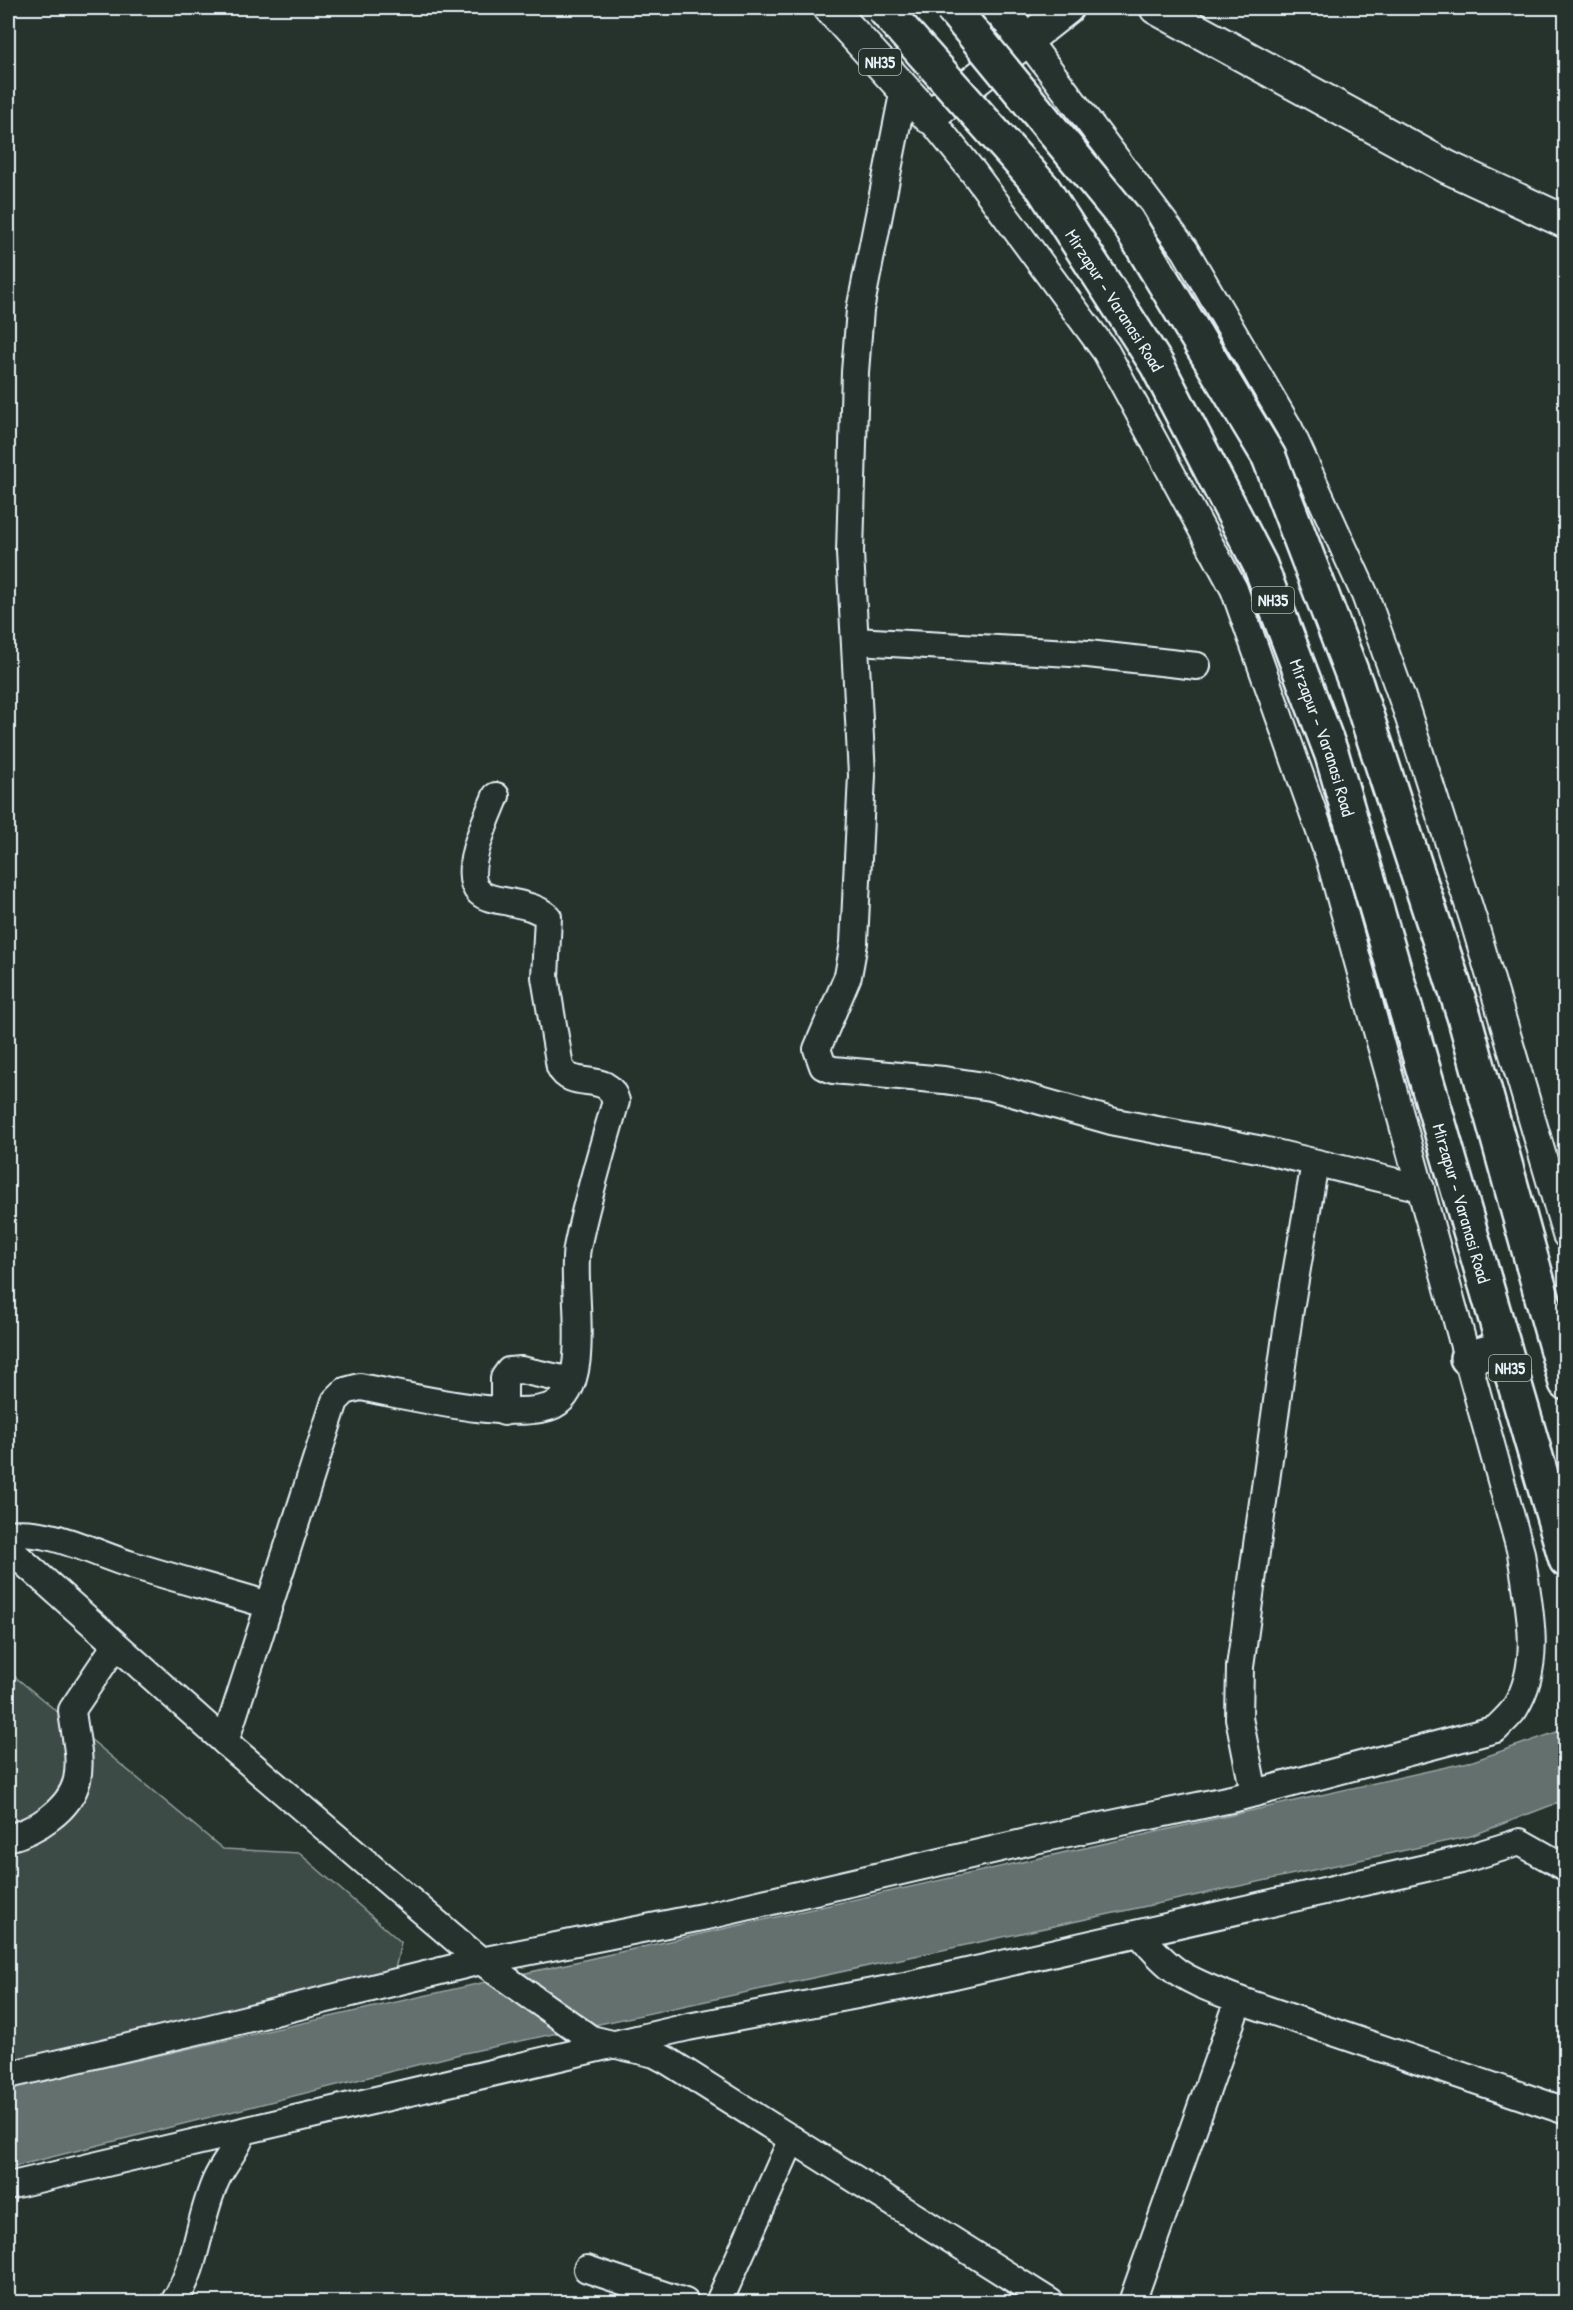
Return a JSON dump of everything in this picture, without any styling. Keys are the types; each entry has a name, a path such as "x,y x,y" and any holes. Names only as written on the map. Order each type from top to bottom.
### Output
{"highway":[{"name":"Mirzapur - Varanasi Road","path":"883,8 1042,188 1157,365 1260,565 1332,754 1566,1560"},
{"name":"NH35","path":"952,8 1127,221 1269,457 1370,728 1464,1016 1533,1265 1559,1334 1566,1383"},
{"path":"1467,1358 1504,1348"}],"main road":[{"name":"NH35","path":"830,8 929,117"},
{"path":"997,8 1027,40"},
{"path":"929,117 1067,8"},
{"path":"1156,8 1447,167 1566,222"}],"street":[{"path":"1027,40 1185,250 1289,428 1355,574 1410,720 1474,922 1566,1235"},
{"path":"904,89 860,310 850,497 862,775 856,910 848,976 817,1049 823,1066 833,1070 944,1080 991,1087 1115,1122 1156,1128 1420,1188"},
{"path":"8,2075 1035,1840 1254,1793 1496,1729 1515,1708 1529,1672 1534,1645 1521,1553 1329,857 1234,589 1106,352 975,172 929,117"},
{"path":"855,641 1077,653 1197,666"},
{"path":"225,1742 335,1401 345,1391 360,1387 504,1412 538,1411 556,1404 568,1392 572,1381 577,1353 577,1250 615,1101 613,1090 604,1084 571,1078 563,1074 560,1067 545,977 548,917 529,907 485,896 477,891 473,866 480,835 496,796"},
{"path":"1254,1793 1239,1718 1240,1667 1290,1315 1315,1163"},
{"path":"504,1412 504,1378 509,1371 521,1370 572,1381"},
{"path":"8,1534 24,1532 58,1538 129,1564 269,1605"},
{"path":"8,1548 225,1742 487,1966 600,2042 655,2054 668,2061 1050,2302"},
{"path":"8,1838 24,1833 46,1821 64,1803 77,1782 77,1735 72,1710 115,1646"},
{"path":"8,2186 243,2131 600,2042 910,1985 1461,1860 1520,1842 1566,1868"},
{"path":"1140,1934 1162,1962 1186,1979 1239,2000 1566,2111"},
{"path":"1132,2302 1239,2000"},
{"path":"174,2302 191,2267 216,2179 237,2149 243,2131"},
{"path":"719,2302 792,2139"},
{"path":"587,2269 686,2302"}],"shaded area":[{"path":"8,1671 223,1849 299,1853 401,1942 394,1974 8,2062"},
{"path":"1565,1729 1565,1800 1471,1836 460,2054 8,2168 8,2089 1473,1761"}]}
